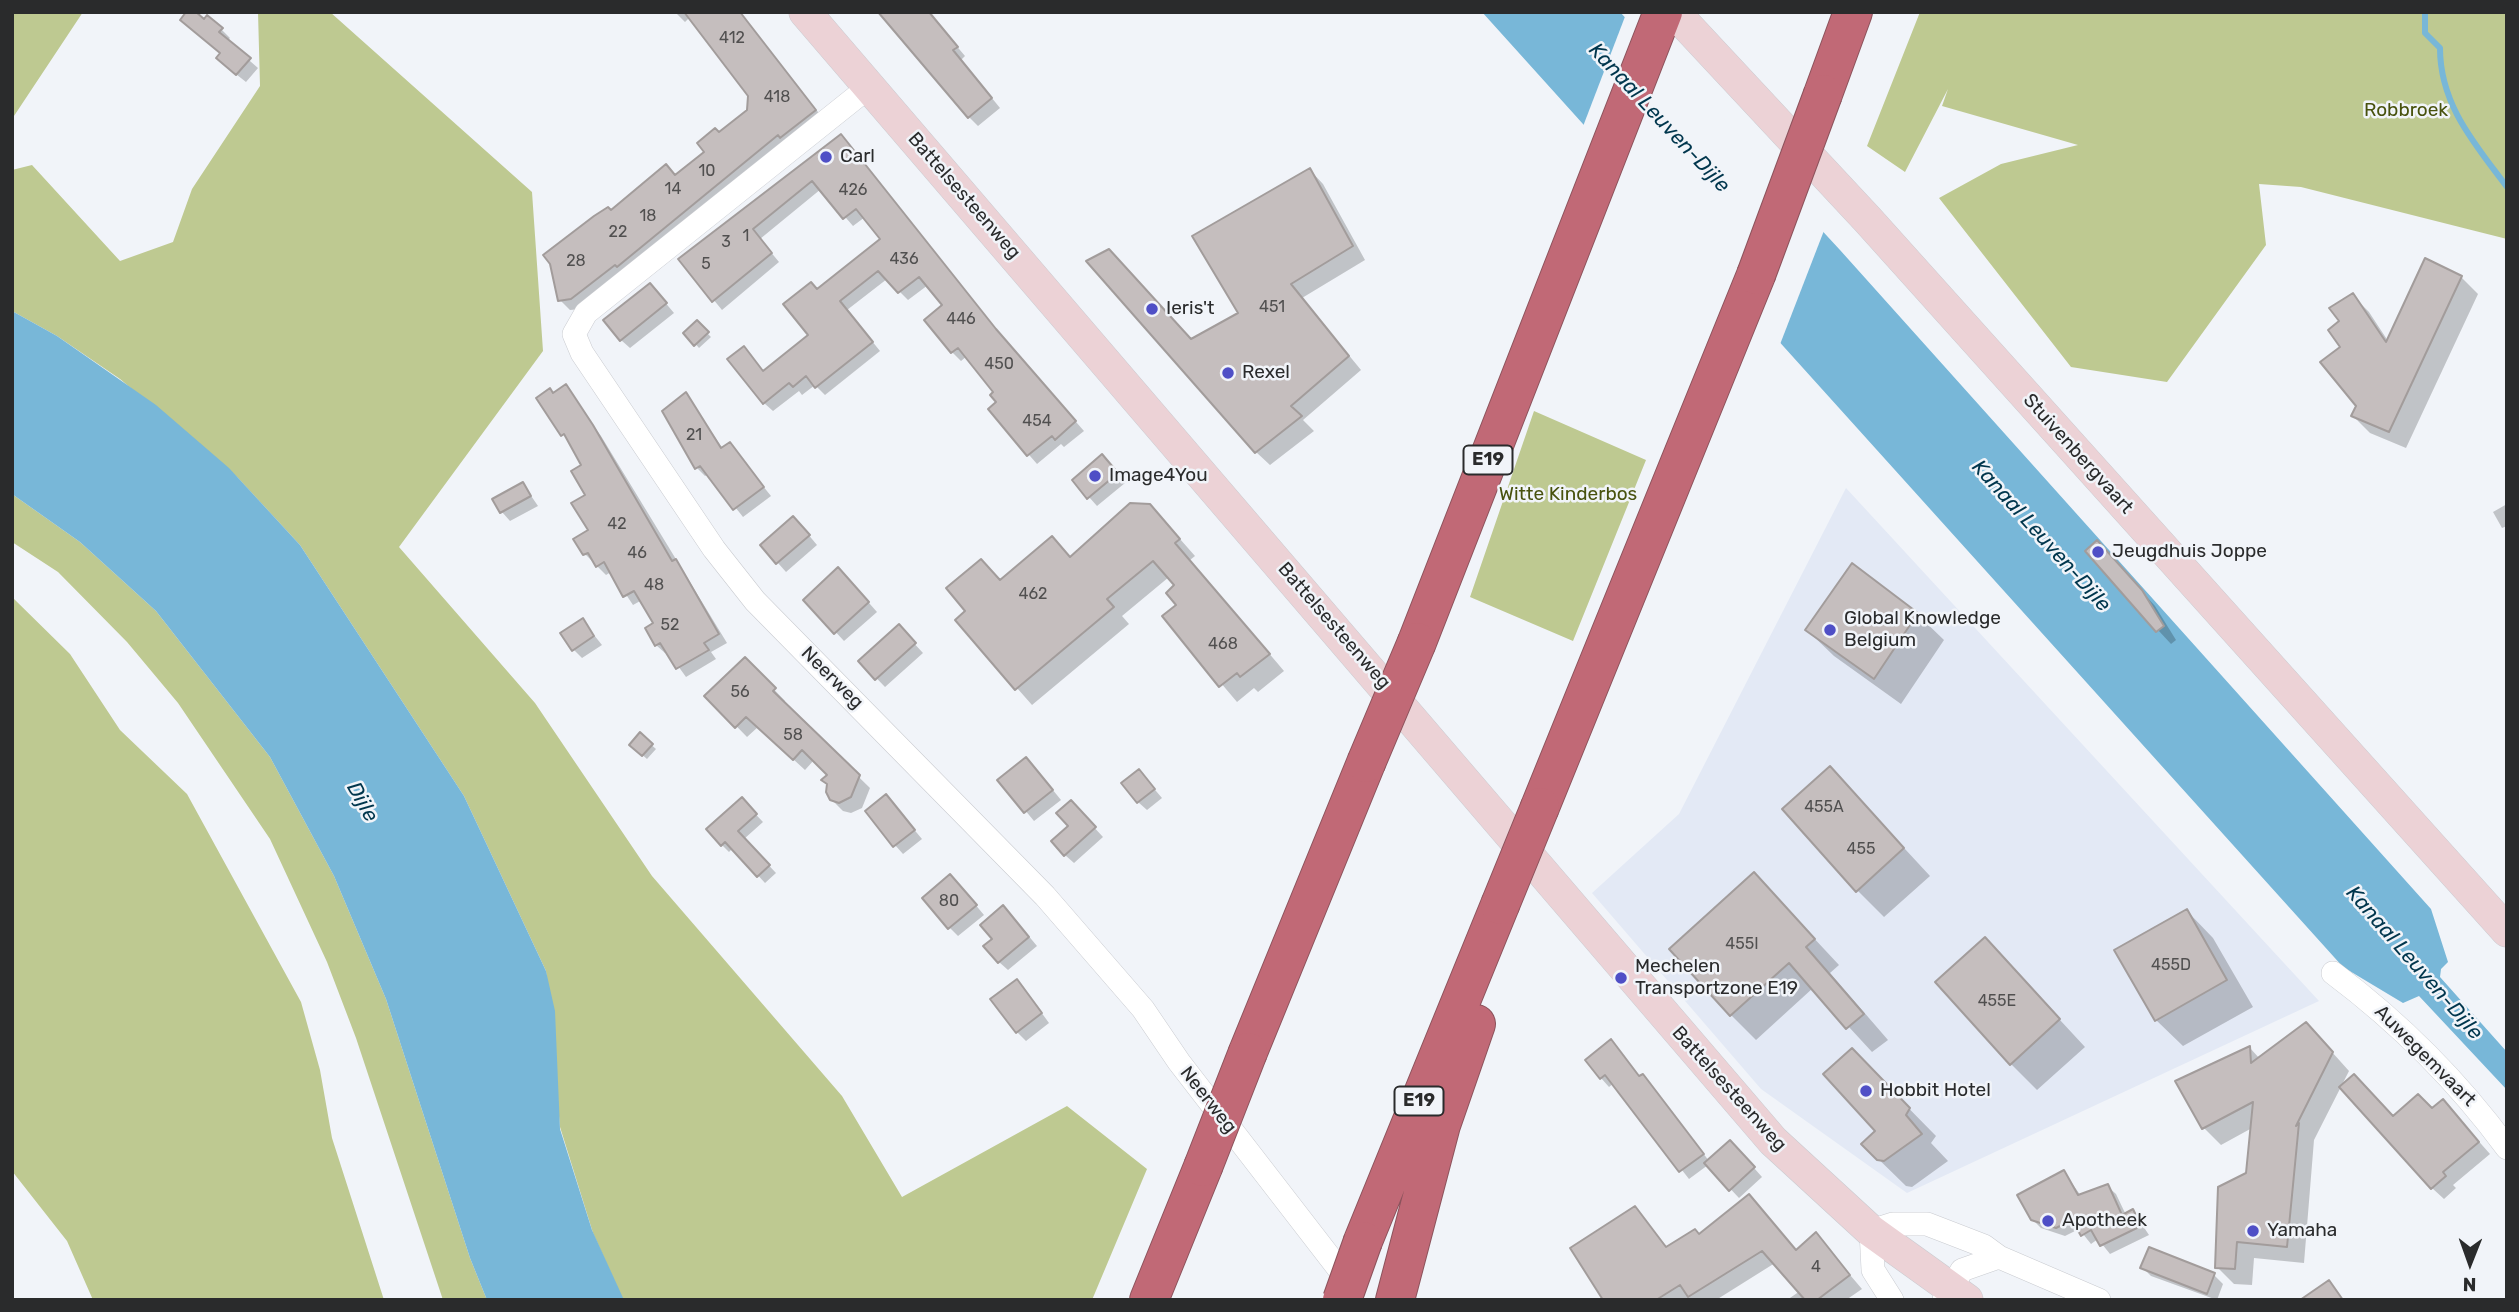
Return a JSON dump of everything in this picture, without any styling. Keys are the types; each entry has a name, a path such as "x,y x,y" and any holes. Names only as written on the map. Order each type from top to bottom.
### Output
{"highway":[{"name":"E19","path":"1149,1300 1417,642 1663,12"},
{"name":"E19","path":"1342,1300 1363,1241 1476,962 1683,462 1853,12"},
{"path":"1397,1289 1441,1125 1476,1027 1476,962"}],"main road":[{"name":"Battelsesteenweg","path":"805,12 1720,1082 1773,1141 1871,1231 1953,1296"},
{"name":"Stuivenbergvaart","path":"1674,12 1868,220 2507,931"}],"street":[{"name":"Neerweg","path":"870,86 586,313 575,334 582,353 714,549 755,601 1045,896 1143,1009 1179,1062 1362,1300"},
{"name":"Auwegemvaart","path":"2333,973 2378,1006 2413,1038 2458,1084 2507,1148"},
{"path":"1892,1300 1873,1270 1871,1231 1893,1224 1927,1223 1984,1246 2000,1257 2099,1300"},
{"name":"Battelsesteenweg","path":"1953,1296 1962,1270 2000,1257"}],"shaded area":[{"path":"1846,488 2319,1001 1907,1193 1761,1089 1592,893 1679,814"}],"green space":[{"path":"12,12 83,12 12,119"},
{"path":"258,12 330,12 532,192 543,351 399,547 535,703 652,876 842,1096 902,1197 1067,1106 1147,1169 1092,1300 623,1300 593,1233 560,1127 546,971 464,796 300,545 238,478 120,379 57,336 12,311 12,170 32,165 120,261 173,242 192,189 260,86"},
{"name":"Robbroek","path":"1920,12 2507,12 2507,239 2301,187 2259,184 2266,245 2167,382 2071,367 1939,198 2001,164 2078,145 1942,106 1948,89 1905,172 1867,146"},
{"name":"Witte Kinderbos","path":"1534,411 1646,460 1573,641 1470,597"},
{"path":"12,494 80,542 156,611 270,757 334,876 386,999 470,1258 487,1300 443,1300 356,1038 327,962 270,839 178,703 127,642 58,572 12,542"},
{"path":"12,597 70,654 120,730 187,794 301,1002 320,1070 332,1138 384,1300 93,1300 67,1241 12,1171"}],"water":[{"name":"Kanaal Leuven-Dijle","path":"1482,12 1620,12 1840,250 2431,909 2448,962 2441,969 2440,977 2507,1052 2507,1090 2419,996 2403,1003 2343,967"},
{"name":"Dijle","path":"12,311 57,336 156,405 229,468 300,545 464,796 546,971 555,1011 560,1129 592,1230 624,1300 487,1300 470,1258 386,999 334,876 270,757 156,611 80,542 12,494"}],"pier":[{"path":"1626,14 1825,228 1779,347 1582,129"}],"building":[{"path":"186,12 196,12 204,19 207,15 223,28 219,32 251,58 236,75 216,58 220,53 180,20"},
{"path":"684,12 740,12 816,110 780,138 778,135 617,267 615,265 571,299 558,301 550,264 543,255 594,216 608,207 611,210 666,164 675,175 704,152 697,143 715,128 719,132 747,110 748,96"},
{"path":"878,12 929,12 958,47 953,50 992,98 968,118"},
{"path":"841,134 996,329 1076,421 1055,440 1052,436 1027,456 988,409 996,402 990,395 993,392 958,348 951,353 924,320 942,305 919,277 898,293 878,271 840,301 873,342 815,388 806,376 793,387 789,383 763,404 727,359 744,346 763,371 808,335 783,304 811,282 817,289 880,239 856,209 843,219 812,181 753,229 772,253 712,302 678,259"},
{"path":"1310,168 1353,246 1291,284 1349,356 1291,406 1302,416 1255,453 1086,261 1109,249 1191,339 1238,313 1192,236"},
{"path":"2425,258 2462,276 2389,432 2351,416 2356,406 2320,362 2340,347 2328,330 2339,321 2329,308 2353,293 2386,342"},
{"path":"650,283 667,303 620,341 603,320"},
{"path":"697,320 709,332 694,346 683,333"},
{"path":"566,384 672,561 676,559 719,634 704,643 709,650 676,669 660,643 655,646 645,628 653,623 634,591 623,597 604,562 596,567 588,553 583,555 573,539 588,530 571,503 585,495 571,471 581,465 564,434 561,436 536,398 550,388 553,393"},
{"path":"686,392 721,448 730,442 764,487 733,510 700,466 695,469 662,411"},
{"name":"Image4You","path":"1102,454 1118,473 1087,499 1072,480"},
{"path":"523,482 531,496 500,513 492,499"},
{"path":"1130,503 1150,504 1180,539 1175,543 1270,654 1240,677 1237,673 1219,687 1162,616 1176,605 1166,593 1174,585 1153,561 1107,599 1114,607 1015,690 955,620 965,611 946,588 981,559 1000,580 1052,536 1070,557"},
{"path":"793,516 810,535 776,564 760,545"},
{"path":"2097,540 2142,590 2164,626 2156,632 2085,551"},
{"path":"1852,563 1918,613 1874,679 1805,630"},
{"path":"838,567 869,602 834,634 803,600"},
{"path":"583,618 594,636 572,651 560,633"},
{"path":"899,624 916,643 875,680 858,661"},
{"path":"745,657 776,688 773,691 860,775 851,797 839,803 830,800 826,792 827,784 821,780 827,775 802,750 793,760 746,717 735,728 704,696"},
{"path":"640,732 653,744 642,756 629,745"},
{"path":"1026,757 1053,790 1024,813 997,780"},
{"path":"1830,766 1904,848 1856,892 1782,809"},
{"path":"1139,769 1155,789 1137,803 1121,783"},
{"path":"886,794 915,830 893,847 865,811"},
{"path":"742,797 757,814 738,831 770,865 757,877 725,842 721,846 706,829"},
{"path":"1071,800 1096,827 1064,856 1051,841 1068,826 1056,813"},
{"path":"1754,872 1815,939 1806,947 1864,1014 1846,1029 1789,963 1730,1016 1669,949"},
{"path":"950,874 977,905 948,929 922,898"},
{"path":"1003,905 1029,937 998,963 983,946 992,939 980,925"},
{"path":"2187,909 2227,980 2155,1021 2114,950"},
{"path":"1985,937 2060,1019 2010,1065 1935,982"},
{"path":"1017,979 1042,1013 1016,1033 990,999"},
{"path":"2306,1022 2333,1052 2296,1126 2299,1123 2287,1247 2237,1242 2235,1269 2215,1268 2218,1187 2246,1173 2253,1102 2202,1129 2175,1081 2250,1046 2251,1063"},
{"path":"1611,1039 1639,1076 1643,1074 1704,1154 1679,1172 1605,1075 1600,1079 1585,1060"},
{"name":"Hobbit Hotel","path":"1852,1048 1910,1108 1906,1115 1922,1134 1884,1161 1877,1160 1861,1144 1875,1131 1823,1074"},
{"path":"2354,1074 2393,1116 2418,1094 2432,1108 2443,1099 2479,1142 2443,1172 2446,1176 2431,1189 2339,1087"},
{"path":"1730,1140 1755,1167 1729,1191 1704,1163"},
{"path":"2064,1170 2078,1195 2108,1184 2122,1215 2133,1209 2141,1226 2100,1246 2091,1230 2081,1236 2072,1220 2056,1228 2031,1220 2017,1195"},
{"path":"1749,1194 1796,1250 1816,1232 1850,1275 1817,1300 1805,1300 1762,1251 1688,1297 1680,1285 1656,1300 1603,1300 1570,1248 1635,1206 1666,1247 1695,1229 1699,1234"},
{"path":"2149,1247 2215,1273 2207,1294 2140,1268"},
{"path":"2329,1280 2343,1300 2300,1300"}],"waterway":[{"path":"2425,12 2425,33 2440,48 2446,88 2453,106 2472,139 2507,187"}],"place":[{"name":"Carl","path":"826,157"},
{"name":"Ieris't","path":"1152,309"},
{"name":"Rexel","path":"1228,373"},
{"name":"Image4You","path":"1095,476"},
{"name":"Jeugdhuis Joppe","path":"2098,552"},
{"name":"Global Knowledge Belgium","path":"1830,630"},
{"name":"Mechelen Transportzone E19","path":"1621,978"},
{"name":"Hobbit Hotel","path":"1866,1091"},
{"name":"Apotheek","path":"2048,1221"},
{"name":"Yamaha","path":"2253,1231"}]}
